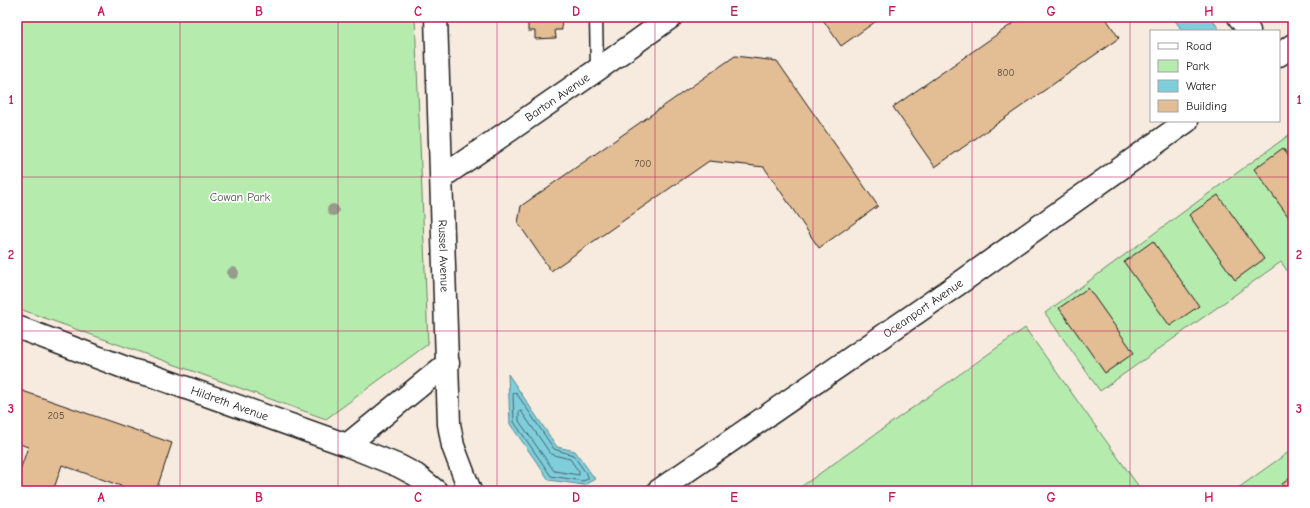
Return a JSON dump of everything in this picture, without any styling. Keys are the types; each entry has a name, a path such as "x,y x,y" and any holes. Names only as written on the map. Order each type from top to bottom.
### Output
{"street":[{"name":"Russel Avenue","path":"436,17 449,424 453,446 470,491"},
{"name":"Barton Avenue","path":"442,177 671,17"},
{"path":"1239,17 1248,30"},
{"path":"1280,54 1293,45"},
{"name":"Oceanport Avenue","path":"658,491 964,280 1185,122"},
{"name":"Hildreth Avenue","path":"17,327 134,371 150,375 347,445 399,466 416,475 436,491"},
{"path":"347,445 448,363"}],"lane":[{"path":"596,17 596,70"}],"green space":[{"name":"Cowan Park","path":"17,17 415,17 428,344 326,419 17,308"},
{"path":"1293,132 1293,279 1281,262 1100,391 1045,313"},
{"path":"1025,328 1142,491 795,491"},
{"path":"1293,449 1293,491 1234,491"}],"water":[{"path":"1173,17 1211,17 1219,30 1181,30"},
{"path":"508,374 557,447 575,451 595,479 584,485 549,480 510,424"}],"building":[{"path":"528,17 561,17 562,30 555,30 556,38 535,39 535,31 528,31"},
{"path":"821,17 882,17 841,46"},
{"path":"1022,17 1105,17 1119,38 935,167 893,107"},
{"path":"735,56 777,61 878,206 819,248 764,167 709,161 551,271 518,223 521,206"},
{"path":"1283,148 1293,163 1293,223 1254,169"},
{"path":"1218,195 1264,259 1235,280 1189,215"},
{"path":"1153,241 1199,306 1170,326 1124,262"},
{"path":"1088,288 1134,353 1105,373 1059,308"},
{"path":"17,389 172,443 156,491 135,491 62,465 53,491 17,491 17,479 28,447 17,443"},
{"path":"1293,476 1293,491 1287,491 1282,484"}]}
